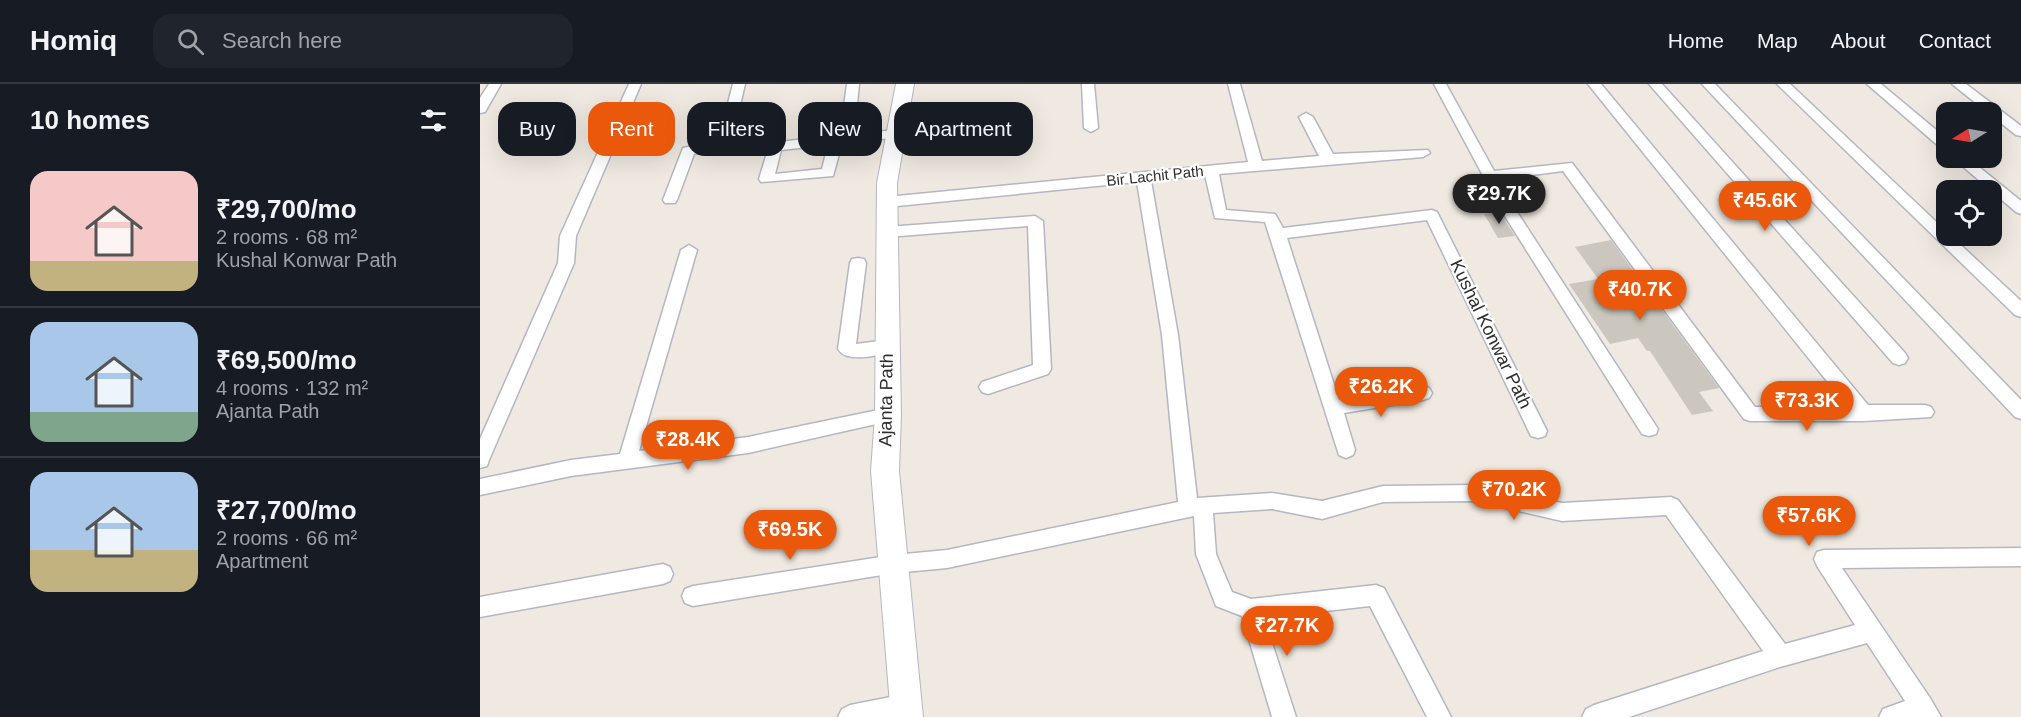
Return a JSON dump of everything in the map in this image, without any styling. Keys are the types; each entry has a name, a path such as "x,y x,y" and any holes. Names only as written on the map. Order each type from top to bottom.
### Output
{"street":[{"path":"480,109 495,84"},
{"path":"480,460 566,263 568,236 635,84"},
{"path":"670,200 688,151 724,144 740,84"},
{"path":"849,102 853,84"},
{"name":"Ajanta Path","path":"902,102 905,84"},
{"path":"1088,84 1090,128"},
{"path":"1234,84 1256,166"},
{"path":"1440,84 1510,213 1649,429"},
{"path":"1594,84 1864,414"},
{"path":"1655,84 1899,358"},
{"path":"1708,84 2021,412"},
{"path":"1783,84 2021,310"},
{"path":"1873,84 1936,137"},
{"path":"1958,84 2021,132"},
{"path":"1306,117 1328,159"},
{"path":"841,138 828,172 766,179 775,146 841,138"},
{"name":"Ajanta Path","path":"894,145 887,183 888,415 885,471 907,712"},
{"name":"Bir Lachit Path","path":"887,202 1328,159 1423,153"},
{"path":"1489,176 1567,166 1750,414 1925,412"},
{"path":"1972,168 2021,209"},
{"path":"1211,171 1220,215 1270,217 1278,234 1346,450"},
{"path":"1143,177 1196,507 1206,554 1224,599 1251,609 1376,595 1438,717"},
{"name":"Kushal Konwar Path","path":"1278,234 1432,215 1538,431"},
{"path":"887,232 1035,221 1042,369 988,387"},
{"path":"627,460 689,250"},
{"path":"858,263 847,350 888,346"},
{"path":"1333,408 1423,393"},
{"path":"480,487 571,468 748,445 888,415"},
{"path":"693,596 894,564 947,559 1196,507 1272,501 1322,510 1383,494 1474,493 1562,512 1671,506 1780,656"},
{"path":"1891,717 1925,711 1824,559 2021,556"},
{"path":"480,607 663,574"},
{"path":"1251,609 1284,717"},
{"path":"1594,717 1780,656 1872,631"},
{"path":"849,717 907,712"}],"building":[{"path":"1500,212 1515,236 1498,238 1484,214"},
{"path":"1611,240 1719,388 1699,392 1713,411 1692,415 1650,351 1647,351 1638,338 1610,344 1569,284 1598,279 1575,247"}]}
